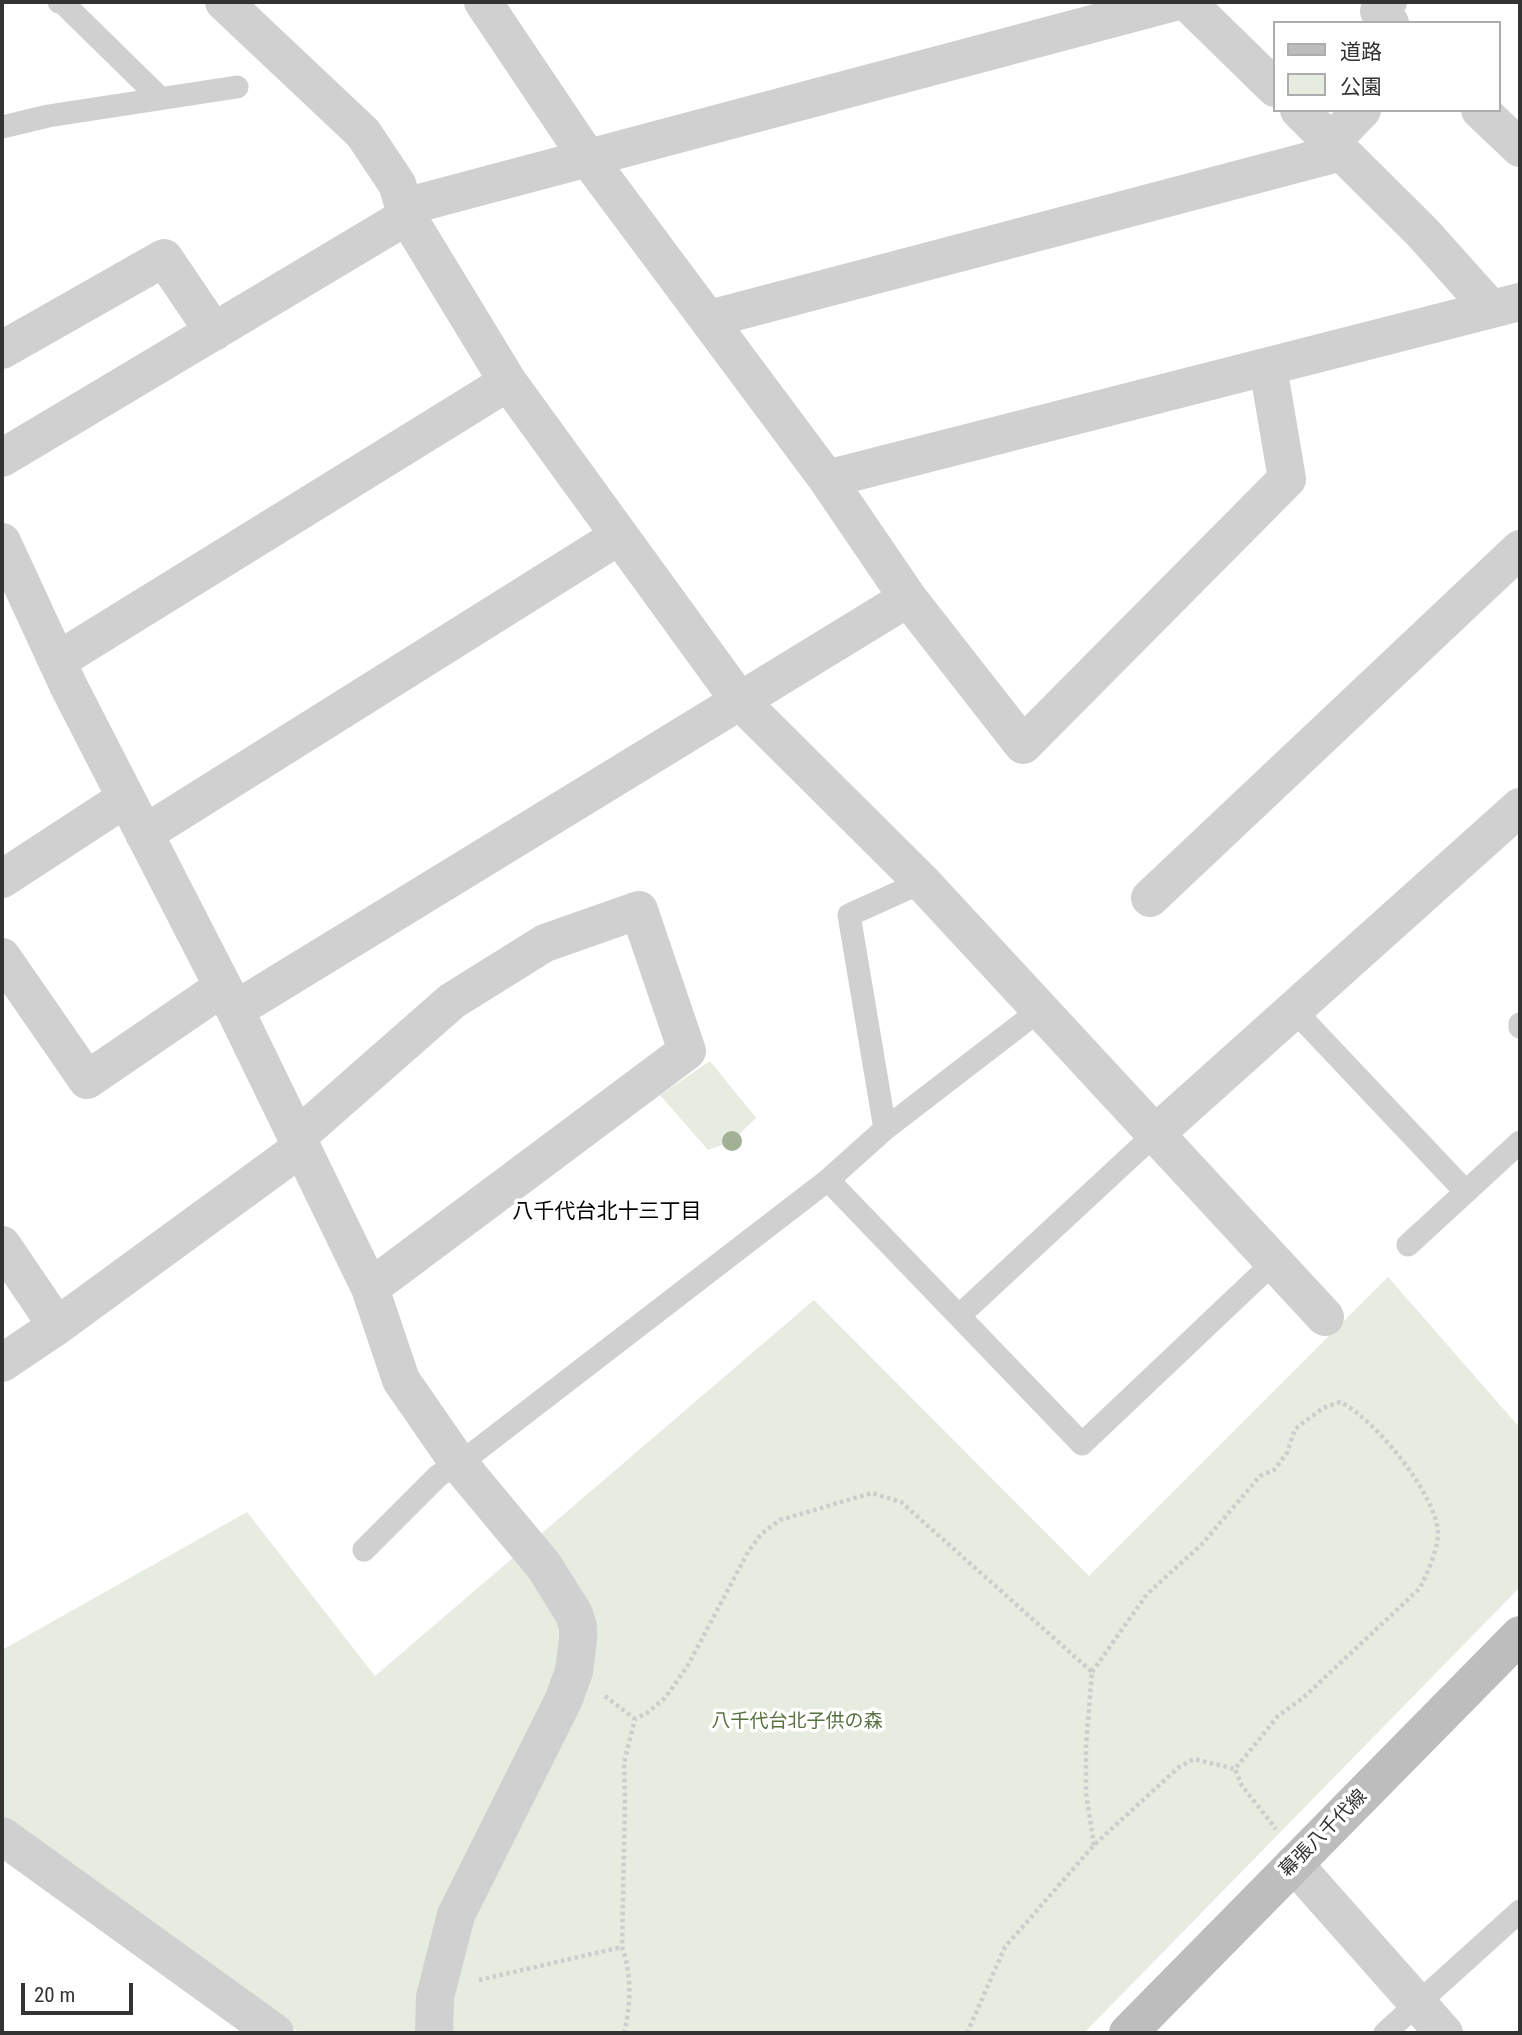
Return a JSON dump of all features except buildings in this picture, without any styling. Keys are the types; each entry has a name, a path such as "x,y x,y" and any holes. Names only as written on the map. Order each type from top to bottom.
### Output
{"main road":[{"name":"幕張八千代線","path":"1128,2033 1287,1849 1520,1635"}],"street":[{"path":"223,2 363,133 397,184 406,211 508,382 739,699 922,882 1325,1317"},
{"path":"483,2 587,157 827,479 908,598 1023,745 1287,479 1268,367"},
{"path":"2,458 214,332 406,211 587,157 1175,2"},
{"path":"1187,2 1274,87"},
{"path":"1388,2 1379,11 1388,21"},
{"path":"1301,112 1422,232 1506,306"},
{"path":"709,319 1337,147 1361,112"},
{"path":"1482,112 1520,148"},
{"path":"2,350 164,258 214,332"},
{"path":"827,479 1506,306"},
{"path":"57,661 508,382"},
{"path":"144,834 619,536"},
{"path":"2,542 57,661 229,998 370,1288 401,1380 459,1464 544,1566 574,1614 578,1627 574,1671 564,1699 456,1914 435,1997 434,2033"},
{"path":"1150,898 1520,549"},
{"path":"2,957 87,1080 908,598"},
{"path":"2,879 126,798"},
{"path":"1154,1135 1520,807"},
{"path":"2,1363 57,1326 299,1142 452,1001 545,943 639,910 687,1051 370,1288"},
{"path":"2,1245 57,1326"},
{"path":"2,1836 275,2033"},
{"path":"1287,1849 1444,2033"}],"lane":[{"path":"60,2 160,98"},
{"path":"2,127 48,116 237,86"},
{"path":"885,1129 849,915 922,882"},
{"path":"364,1550 439,1475 459,1464 828,1180 885,1129 1041,1009"},
{"path":"1293,1009 1465,1192"},
{"path":"960,1315 1154,1135"},
{"path":"1408,1245 1520,1142"},
{"path":"828,1180 1083,1444 1273,1263"},
{"path":"1385,2033 1520,1911"}],"path":[{"path":"1094,1845 1086,1793 1087,1715 1092,1672 1147,1594 1202,1544 1260,1476 1275,1470 1287,1452 1295,1429 1323,1408 1340,1402 1352,1408 1399,1455 1432,1506 1438,1534 1430,1568 1419,1589 1303,1698 1278,1716 1235,1769"},
{"path":"624,2033 630,1986 628,1964 621,1947 624,1763 635,1720 665,1698 687,1667 748,1552 761,1534 780,1520 872,1493 901,1502 1092,1672"},
{"path":"967,2033 1005,1947 1094,1845 1179,1767 1194,1759 1235,1769"},
{"path":"1235,1769 1242,1786 1287,1849"},
{"path":"437,1989 621,1947"}],"green space":[{"path":"710,1061 756,1118 732,1141 708,1150 660,1095"},
{"name":"八千代台北子供の森","path":"1388,1277 1520,1428 1520,1587 1084,2033 300,2033 2,1818 2,1650 247,1512 375,1676 814,1300 1089,1576"}],"district":[{"name":"八千代台北十三丁目","path":"607,1213"}]}
